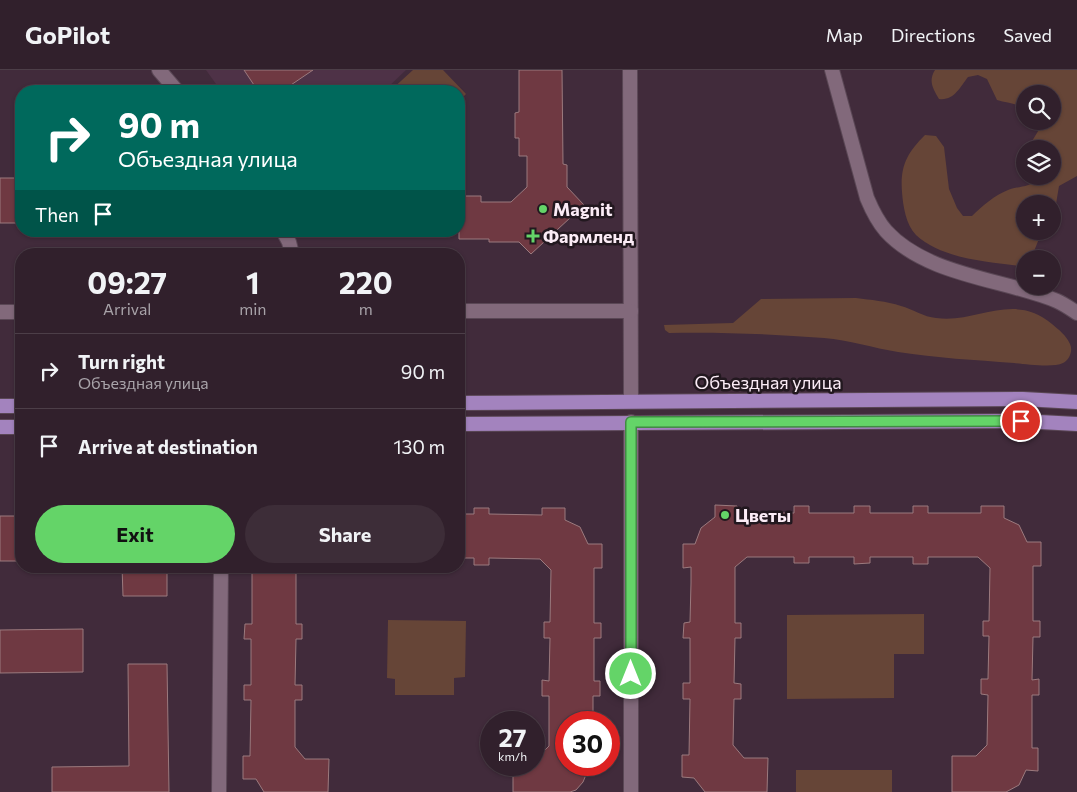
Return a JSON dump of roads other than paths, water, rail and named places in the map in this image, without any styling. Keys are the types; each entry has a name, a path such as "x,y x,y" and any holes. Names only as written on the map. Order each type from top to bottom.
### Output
{"main road":[{"name":"Объездная улица","path":"465,403 1023,399 1077,402"},
{"path":"631,401 631,422"},
{"path":"0,406 15,406"},
{"path":"465,424 1021,421 1077,424"},
{"path":"0,427 15,427"}],"street":[{"path":"159,70 172,85"},
{"path":"630,70 631,401"},
{"path":"832,70 867,198 886,231 913,252 938,264 972,277 1053,299 1077,313"},
{"path":"465,311 631,311"},
{"path":"0,312 15,312"},
{"path":"631,422 631,792"},
{"path":"219,792 221,573"}],"place":[{"name":"Magnit","path":"543,209"},
{"name":"Фармленд","path":"533,236"},
{"name":"Цветы","path":"725,515"}]}
